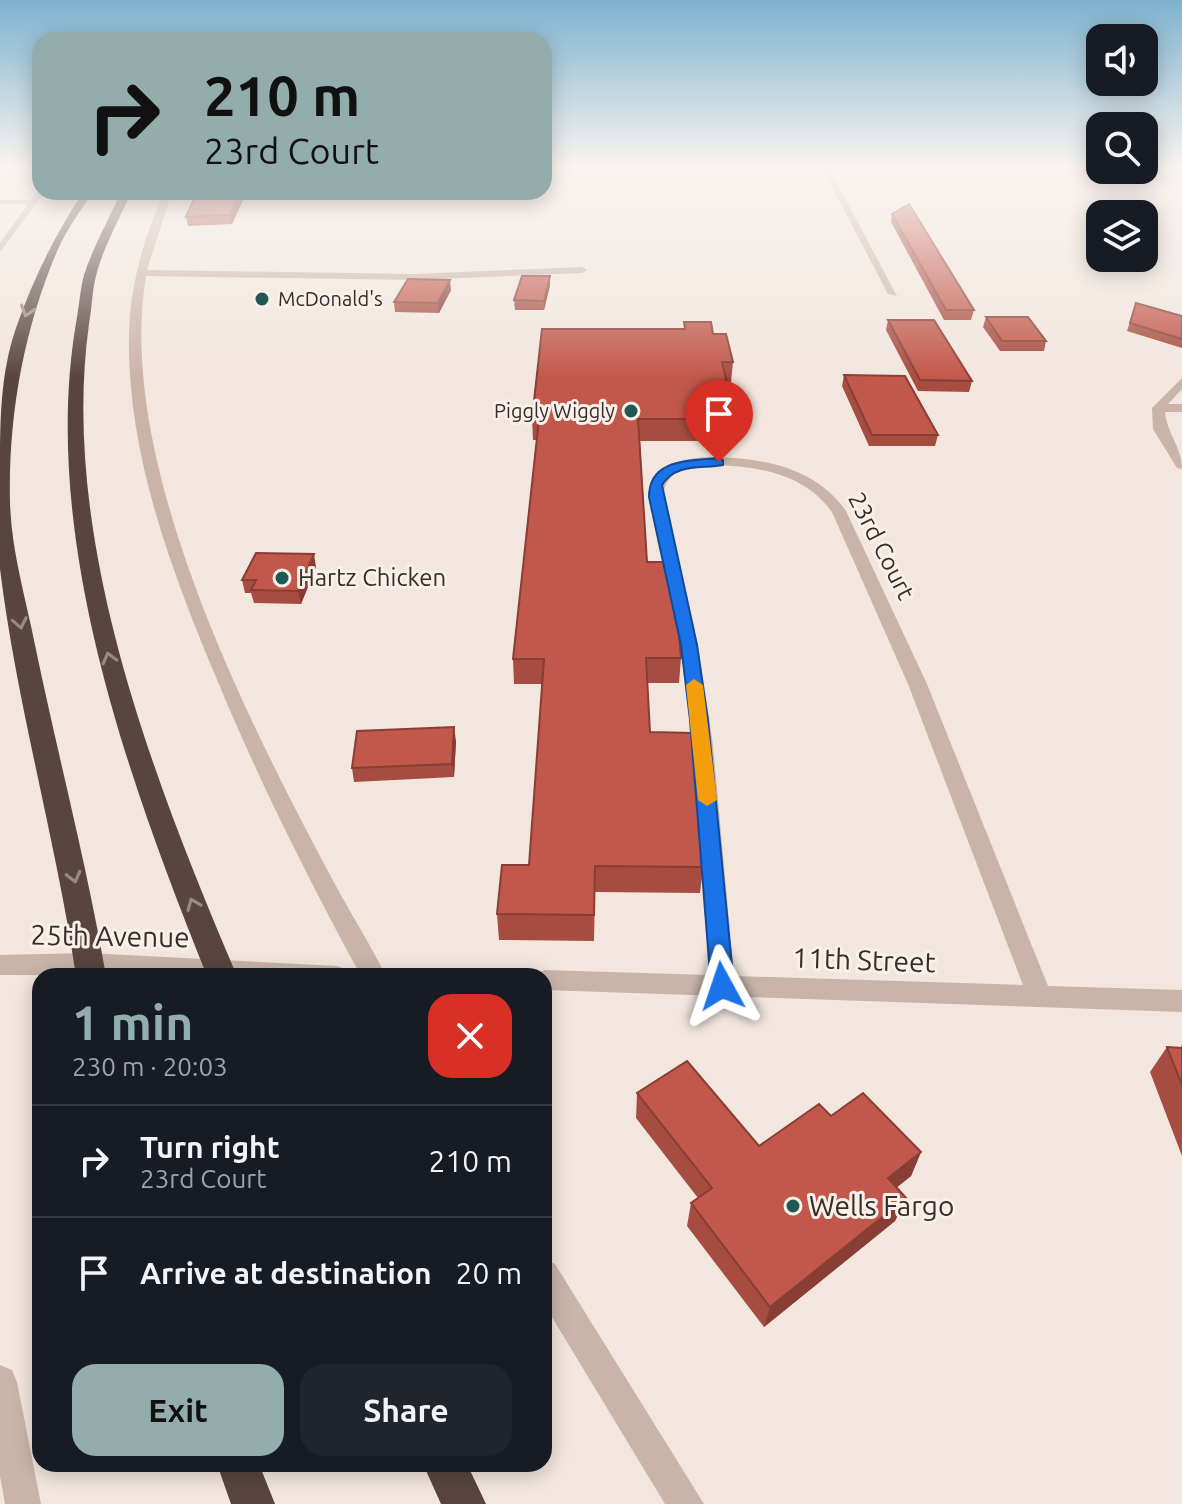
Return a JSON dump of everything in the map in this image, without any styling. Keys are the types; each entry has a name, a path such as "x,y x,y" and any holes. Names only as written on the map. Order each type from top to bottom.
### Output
{"highway":[{"path":"59,238 22,329 5,436 1,504 9,564 52,788 77,887 89,968"},
{"path":"102,238 75,318 69,406 72,462 96,610 123,709 166,835 218,968"},
{"path":"241,1472 253,1504"},
{"path":"448,1472 464,1504"}],"street":[{"path":"151,238 142,273 135,335 140,394 149,448 179,560 205,631 251,736 342,920 369,968"},
{"path":"863,238 893,294"},
{"path":"142,273 414,277 582,270"},
{"path":"1182,382 1158,408 1160,429 1182,465"},
{"path":"1158,408 1182,408"},
{"name":"23rd Court","path":"722,986 703,745 689,645 656,497 656,485 662,475 674,466 695,462 742,463 789,473 823,492 841,515 898,636 1040,998"},
{"name":"25th Avenue","path":"0,965 67,968"},
{"name":"11th Street","path":"552,980 1182,1001"},
{"path":"552,1288 686,1504"},
{"path":"0,1382 23,1504"}],"building":[{"path":"906,238 930,238 974,310 946,310"},
{"path":"522,276 550,276 544,301 514,300"},
{"path":"408,279 450,280 438,303 394,302"},
{"path":"1136,303 1182,316 1182,339 1130,323"},
{"path":"986,317 1028,317 1046,341 1002,341"},
{"path":"888,320 934,320 972,381 920,380"},
{"path":"684,322 711,322 713,334 726,334 733,362 722,362 735,419 638,419 647,562 666,562 677,613 681,658 646,658 650,732 693,733 703,867 595,866 594,915 497,914 502,865 529,865 544,659 513,659 539,419 532,419 542,329 685,329"},
{"path":"844,375 905,376 938,435 872,435"},
{"path":"256,553 314,554 298,591 251,590 256,580 242,580"},
{"path":"454,727 452,764 352,768 357,731"},
{"path":"1167,1047 1182,1048 1182,1085"},
{"name":"Wells Fargo","path":"687,1061 759,1146 819,1104 831,1116 863,1093 921,1152 888,1178 906,1198 770,1307 691,1203 712,1188 637,1093"}],"slow traffic":[{"path":"694,685 707,800"}],"place":[{"name":"McDonald's","path":"262,299"},
{"name":"Piggly Wiggly","path":"631,411"},
{"name":"Hartz Chicken","path":"282,578"},
{"name":"Wells Fargo","path":"793,1206"}],"route":[{"path":"719,462 674,466 662,475 656,485 656,497 689,645 703,745 722,986"}]}
